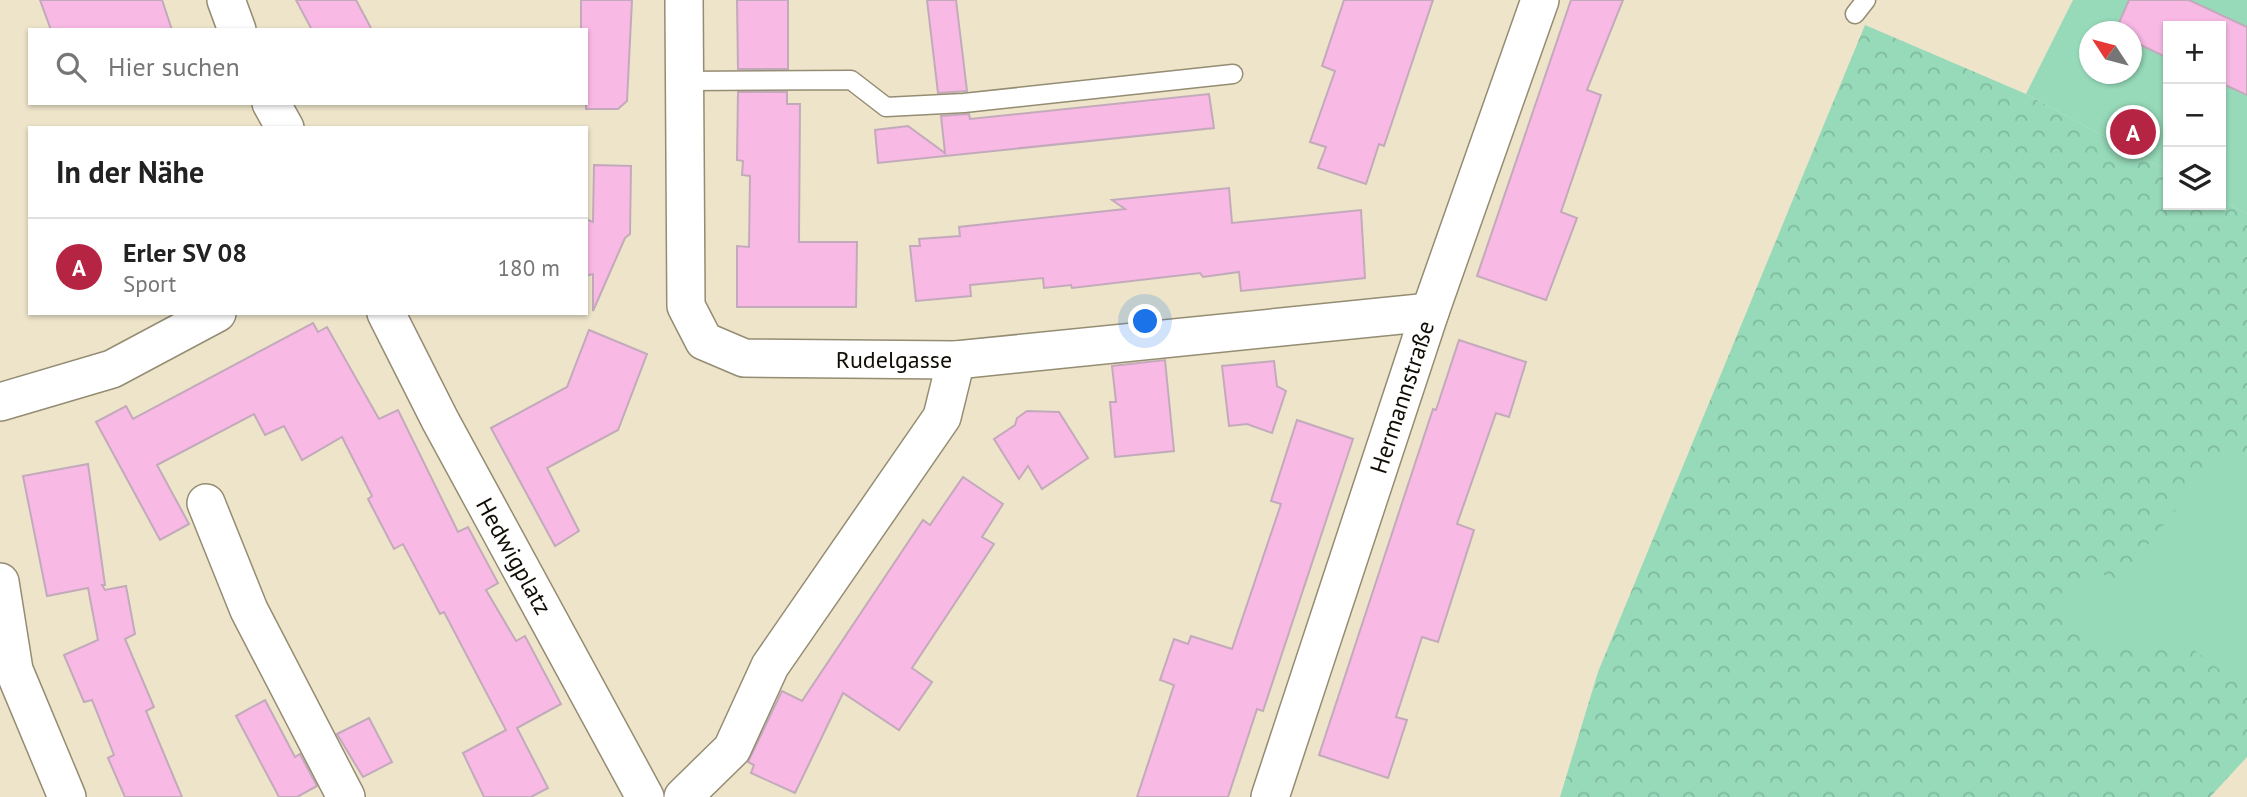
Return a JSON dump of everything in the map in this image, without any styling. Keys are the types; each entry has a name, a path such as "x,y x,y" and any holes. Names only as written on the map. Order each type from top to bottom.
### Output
{"street":[{"path":"226,0 236,28"},
{"name":"Rudelgasse","path":"684,0 685,306 705,341 744,358 956,360 1430,312"},
{"name":"Hermannstraße","path":"1270,797 1430,312 1540,0"},
{"path":"272,105 284,126"},
{"path":"0,402 112,369 213,315"},
{"name":"Hedwigplatz","path":"387,315 440,420 646,797"},
{"path":"683,797 732,749 770,666 942,417 956,360"},
{"path":"205,503 249,610 346,797"},
{"path":"0,582 14,670 67,797"}],"lane":[{"path":"684,81 851,80 886,107 964,103 1233,74"}],"green space":[{"path":"2073,0 2247,0 2247,214 2226,203 2226,21 2163,21 2163,168 2026,94"},
{"path":"1865,25 2026,94 2163,168 2163,210 2226,210 2226,203 2247,214 2247,757 2210,797 1560,797 1598,672"},
{"path":"2225,447 2247,465 2247,675 2224,673 2185,643 2175,658 2161,647 2150,660 2128,643 2117,654 2060,607 2092,566 2117,584"}],"building":[{"path":"40,0 162,0 171,28 50,28"},
{"path":"296,0 356,0 371,28 311,28"},
{"path":"581,0 632,0 627,101 618,109 586,109 588,28 581,28"},
{"path":"737,0 788,0 788,69 738,69"},
{"path":"927,0 956,0 967,91 938,93"},
{"path":"1344,0 1433,0 1384,146 1379,144 1366,184 1318,168 1326,147 1310,142 1335,71 1322,66"},
{"path":"1571,0 1623,0 1587,90 1601,95 1561,212 1577,218 1546,300 1477,276"},
{"path":"2129,0 2189,0 2247,27 2247,95 2226,85 2226,21 2163,21 2163,56 2142,46 2142,21 2120,21"},
{"path":"738,92 787,92 787,104 800,104 799,242 857,242 856,307 737,307 737,246 749,247 750,176 742,175 743,161 737,160"},
{"path":"1209,94 1214,128 878,163 875,130 908,126 945,153 941,116 969,114 970,119"},
{"path":"594,165 631,166 630,234 625,238 593,311 593,274 588,275 588,220 593,222"},
{"path":"1229,188 1232,223 1361,210 1365,278 1241,291 1239,272 1203,277 1200,273 1072,288 1071,285 1044,288 1043,278 970,285 971,296 916,301 910,246 920,246 919,239 960,236 959,227 1125,209 1112,200"},
{"path":"313,323 318,332 327,327 379,419 398,410 458,532 468,527 498,583 486,590 516,641 525,636 561,704 517,728 548,788 531,797 484,797 463,753 506,730 444,612 440,614 403,544 394,549 368,499 372,496 342,437 302,460 284,426 265,435 254,414 157,465 189,524 160,540 96,422 126,406 133,419"},
{"path":"589,330 647,354 618,430 547,468 579,531 555,546 491,428 567,387"},
{"path":"1459,340 1526,362 1509,417 1496,413 1457,524 1474,530 1438,642 1422,637 1396,717 1407,720 1388,778 1319,755 1433,409 1436,410"},
{"path":"1165,360 1174,451 1115,457 1110,402 1116,402 1112,366"},
{"path":"1274,361 1277,386 1286,391 1272,433 1247,424 1229,426 1222,366"},
{"path":"1027,411 1059,412 1088,458 1042,489 1028,466 1019,479 994,439 1015,425 1017,418"},
{"path":"1297,420 1353,439 1263,711 1257,709 1228,797 1137,797 1174,685 1160,680 1174,639 1188,644 1191,636 1232,649 1281,504 1271,501"},
{"path":"88,464 105,585 102,585 105,590 126,586 135,634 125,639 154,707 146,711 182,797 125,797 108,758 114,755 92,700 84,702 64,655 98,640 88,588 47,596 23,476"},
{"path":"963,477 1003,504 982,537 994,544 912,668 932,682 899,730 843,693 795,793 751,773 754,765 748,762 782,691 802,701 923,520 930,525"},
{"path":"265,700 295,757 300,754 317,786 297,797 279,797 236,716"},
{"path":"369,718 392,762 363,777 337,734"}],"place":[{"name":"Erler SV 08","path":"2133,132"}]}
